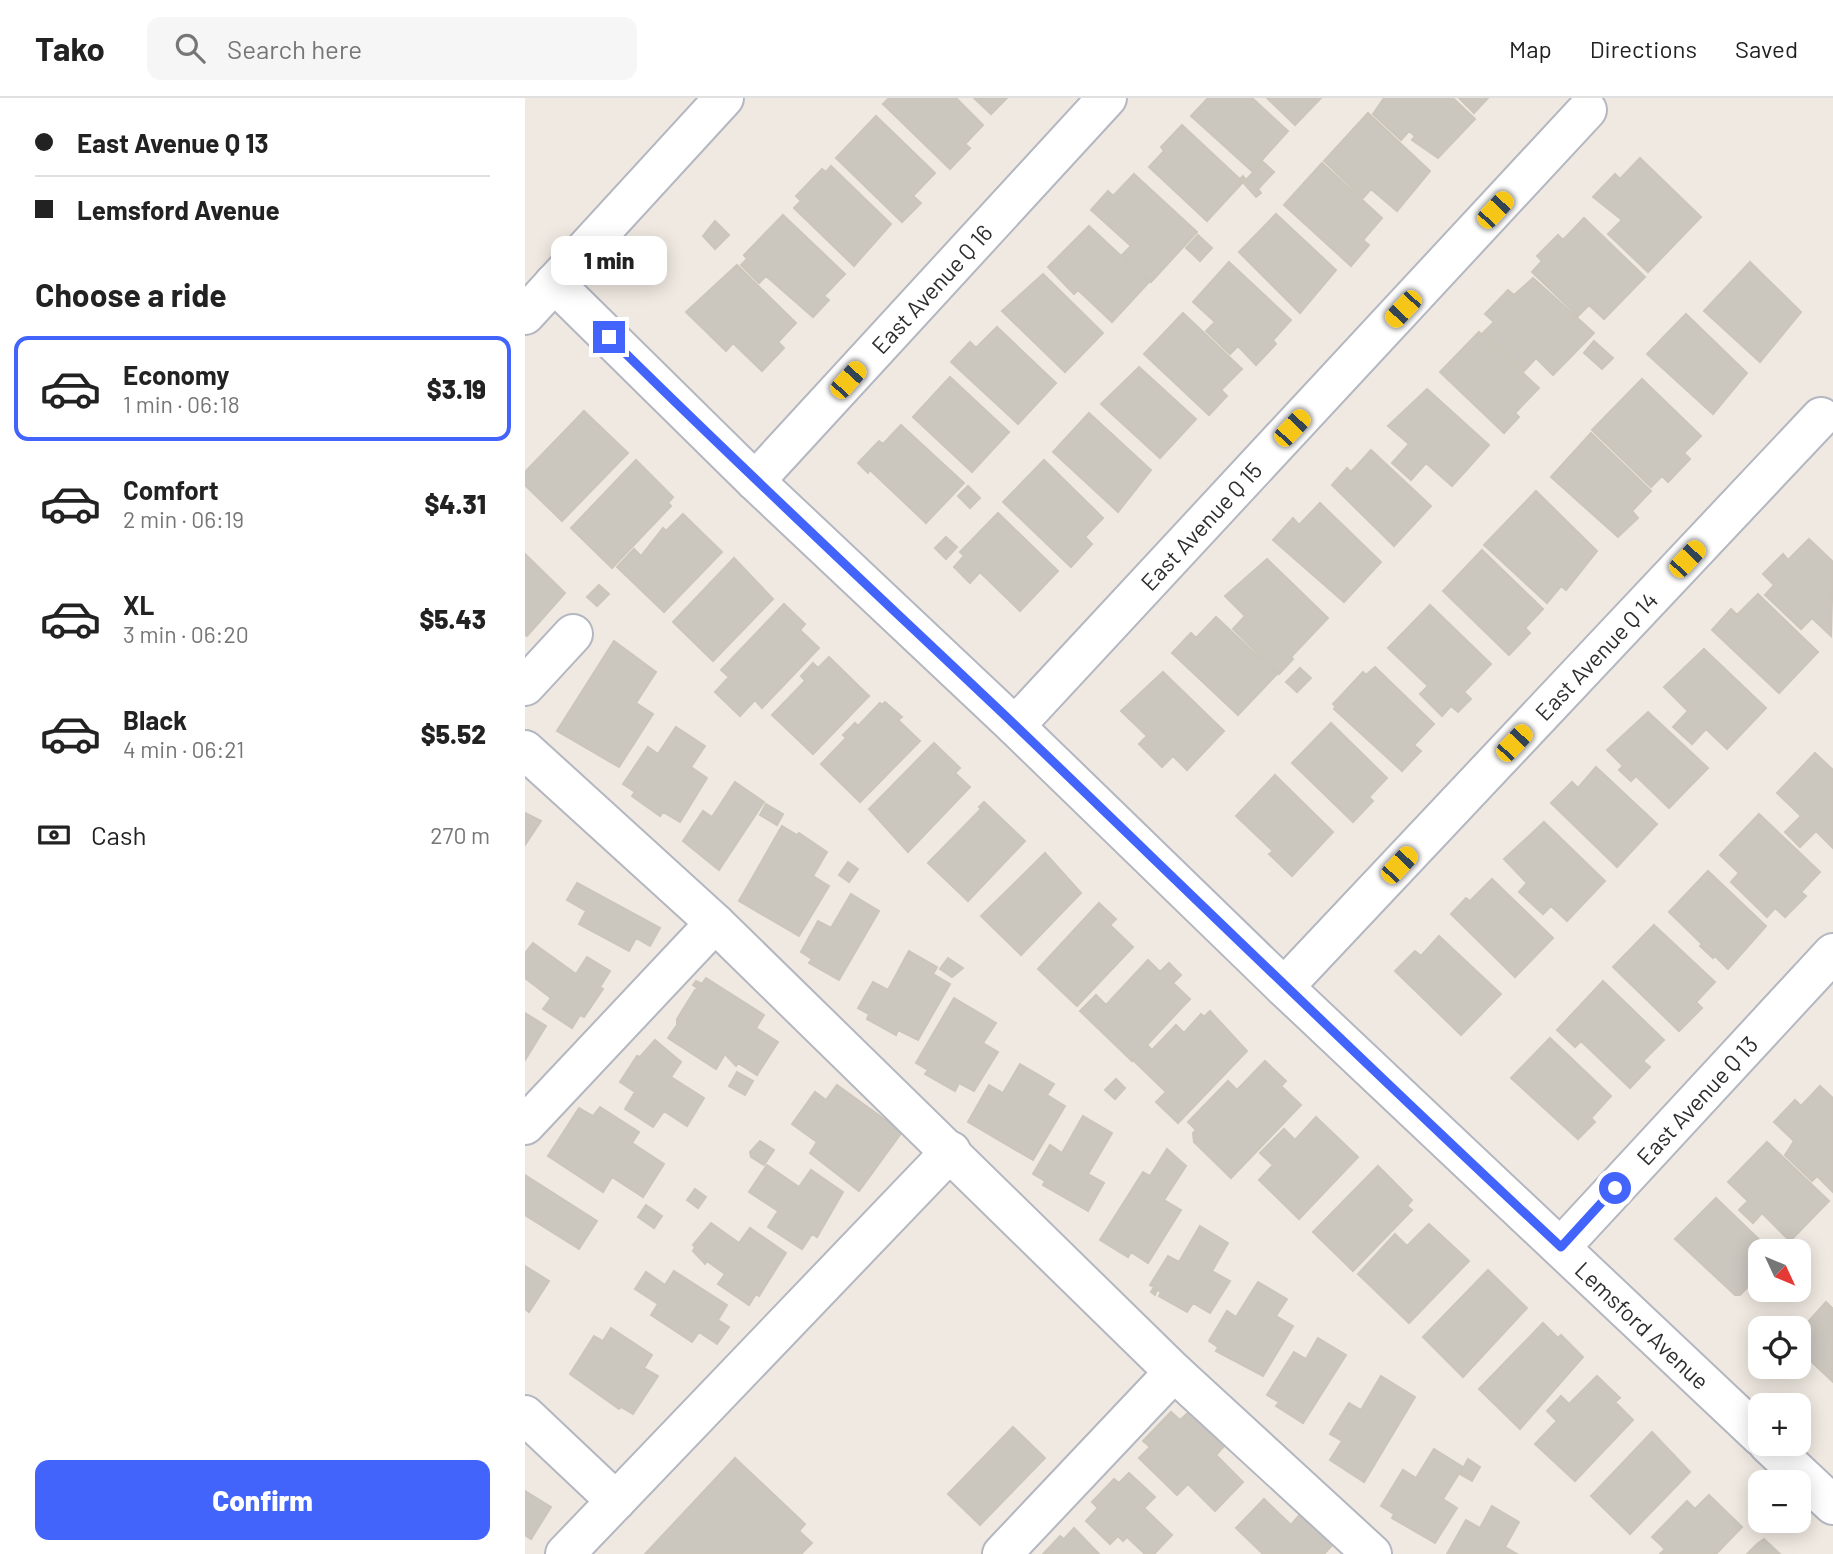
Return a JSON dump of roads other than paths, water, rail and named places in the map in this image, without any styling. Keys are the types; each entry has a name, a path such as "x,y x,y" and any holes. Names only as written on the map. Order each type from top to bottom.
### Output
{"street":[{"path":"525,315 724,98"},
{"name":"East Avenue Q 16","path":"755,481 1107,98"},
{"name":"East Avenue Q 15","path":"1015,726 1587,110"},
{"name":"Lemsford Avenue","path":"554,284 755,481 1015,726 1284,987 1748,1425"},
{"name":"East Avenue Q 14","path":"1284,987 1821,416"},
{"path":"525,686 573,634"},
{"path":"525,750 715,923 1174,1372 1372,1554"},
{"path":"525,1125 715,923"},
{"name":"East Avenue Q 13","path":"1561,1247 1833,953"},
{"path":"565,1554 951,1151"},
{"path":"1002,1554 1174,1372"},
{"path":"525,1415 616,1501"},
{"path":"1781,1456 1833,1505"}]}
